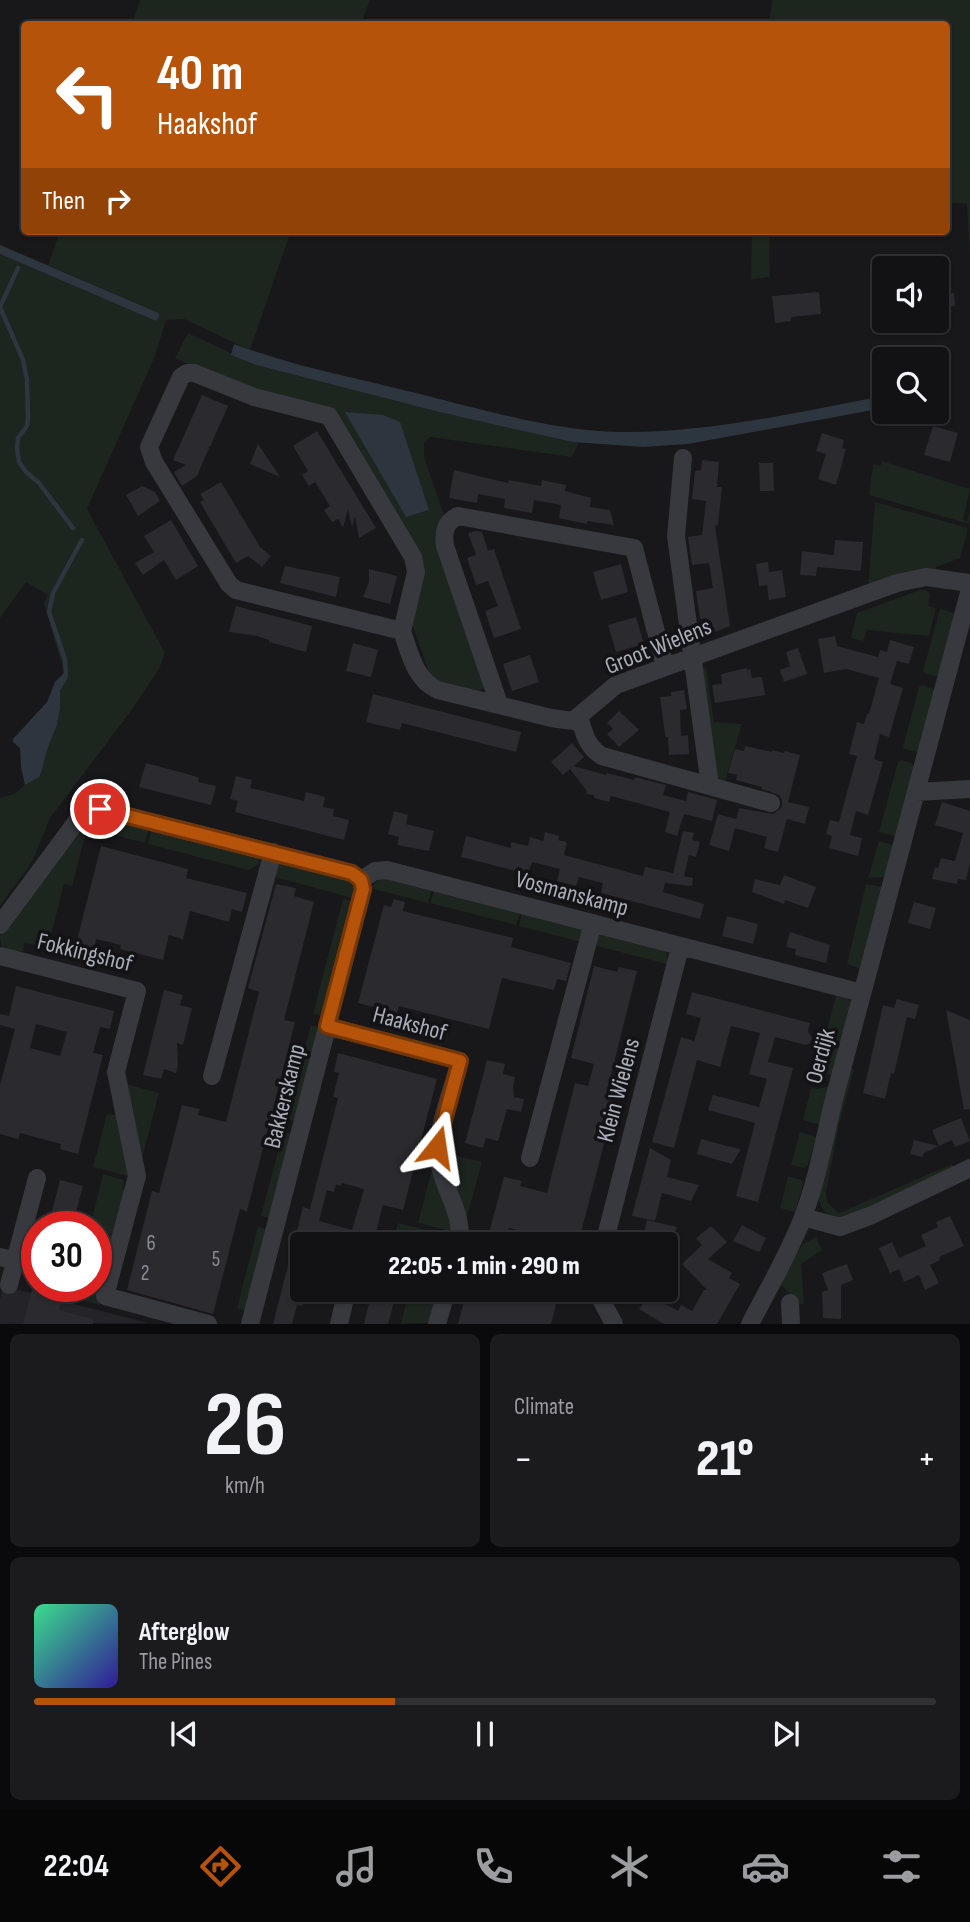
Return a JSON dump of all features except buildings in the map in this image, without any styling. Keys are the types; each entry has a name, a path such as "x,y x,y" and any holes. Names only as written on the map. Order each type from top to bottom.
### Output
{"street":[{"path":"402,632 236,590 229,584 154,462 149,447 181,377 194,373 254,397 329,416 414,557 416,572 402,632 416,670 425,685 565,722 579,717 588,743 602,756 771,803"},
{"path":"683,458 676,536 709,786"},
{"path":"499,704 445,546 446,527 451,519 458,516 634,548 665,666"},
{"name":"Groot Wielens","path":"579,717 617,685 897,583 926,577 970,583"},
{"name":"Oerdijk","path":"750,1324 803,1217 819,1165 833,1102 970,589"},
{"path":"916,792 970,789"},
{"path":"0,925 79,818 87,811 100,809 352,873 361,880"},
{"path":"212,1076 273,852"},
{"name":"Vosmanskamp","path":"361,880 375,871 387,870 862,993"},
{"name":"Bakkerskamp","path":"250,1324 363,889 361,880"},
{"path":"530,1158 593,923"},
{"name":"Klein Wielens","path":"607,1232 680,947"},
{"name":"Fokkingshof","path":"0,956 137,991 117,1072 137,1176 105,1296 208,1324"},
{"name":"Haakshof","path":"327,1026 460,1061 437,1147 460,1232"},
{"path":"803,1217 840,1227 872,1215 970,1168"},
{"path":"9,1284 8,1259 37,1178"},
{"path":"339,1324 344,1302"},
{"path":"438,1324 444,1302"},
{"path":"602,1302 614,1324"},
{"path":"790,1303 791,1324"}],"shaded area":[{"path":"140,0 370,0 362,21 133,21"},
{"path":"772,0 970,0 970,256 967,203 950,203 950,21 769,21"},
{"path":"59,235 290,235 250,350 184,319 166,320 155,356 87,509 165,653 160,667 131,711 50,818 32,862 0,906 0,798 14,794 42,770 57,725 60,692 68,678 44,603 48,595 26,582 0,618 0,254 156,321 159,313 48,265"},
{"path":"752,235 769,235 770,277 751,279"},
{"path":"0,245 159,313 159,317 156,321 0,254"},
{"path":"188,333 256,365 439,412 579,442 572,457 430,437 424,443 424,457 444,515 437,524 435,535 483,689 479,691 436,680 430,675 411,621 423,570 422,557 333,412 245,389 175,358"},
{"path":"234,344 304,366 497,413 596,431 687,429 786,415 872,398 872,410 688,444 643,447 573,442 439,412 256,365 231,355"},
{"path":"345,412 383,415 400,422 429,510 406,517"},
{"path":"882,461 970,489 963,520 967,521 970,510 969,524 869,495 873,464 880,466"},
{"path":"875,502 968,528 960,558 936,567 935,572 868,589"},
{"path":"926,590 930,594 928,606 936,608 929,636 867,630 863,641 851,638 857,613"},
{"path":"940,609 957,614 938,676 925,674 923,671"},
{"path":"706,667 714,722 742,724 725,781 775,796 718,783 701,669"},
{"path":"65,672 68,678 60,691 57,725 42,770 39,777 25,785 20,748 13,739 47,702 55,682"},
{"path":"922,685 936,692 918,752 903,747 919,687"},
{"path":"901,760 916,767 897,837 879,832 898,762"},
{"path":"93,816 149,828 145,843 87,828 72,886 64,884 48,947 25,943 20,957 8,952 1,944 0,935 86,820"},
{"path":"152,829 260,856 259,864 248,870 148,844"},
{"path":"879,841 894,845 884,877 868,878"},
{"path":"280,861 347,879 353,887 353,898 275,877"},
{"path":"382,877 432,887 428,903 370,888"},
{"path":"866,884 884,887 861,969 847,964"},
{"path":"435,888 521,910 516,925 430,903"},
{"path":"343,899 352,901 322,1016 313,1014"},
{"path":"523,910 583,926 581,942 519,926"},
{"path":"598,930 665,950 667,964 593,945"},
{"path":"837,992 848,997 851,1004 834,1076 816,1071"},
{"path":"311,1025 319,1027 295,1121 286,1119"},
{"path":"849,1068 854,1069 839,1124 826,1193 827,1202 839,1213 952,1164 955,1170 846,1218 840,1218 824,1211 818,1197"},
{"path":"126,1084 159,1093 140,1166"},
{"path":"831,1086 820,1125 803,1120 811,1088"},
{"path":"107,1114 117,1115 132,1177 93,1167"},
{"path":"283,1132 291,1134 269,1218 261,1216"},
{"path":"800,1132 816,1138 808,1165 804,1168 791,1165"},
{"path":"449,1154 482,1162 466,1220 445,1163"},
{"path":"434,1162 457,1232 418,1223"},
{"path":"103,1174 124,1180 123,1190 128,1192 112,1254 112,1211 94,1211"},
{"path":"788,1176 801,1180 803,1185 795,1212 780,1208"},
{"path":"398,1223 435,1232 395,1232"},
{"path":"258,1227 267,1229 246,1311 237,1308"},
{"path":"816,1237 822,1250 801,1264 804,1304 795,1305 780,1284 803,1244"},
{"path":"3,1286 21,1291 21,1302 66,1302 148,1323 0,1324"},
{"path":"406,1302 439,1302 434,1323 401,1324"}],"waterway":[{"path":"18,268 0,307 23,360 27,380 28,418 27,426 18,438 19,462 39,483 73,528"},
{"path":"66,675 65,660 49,612 53,593 82,540"}],"route":[{"path":"100,809 352,873 361,880 363,889 327,1026 460,1061 437,1147"}]}
